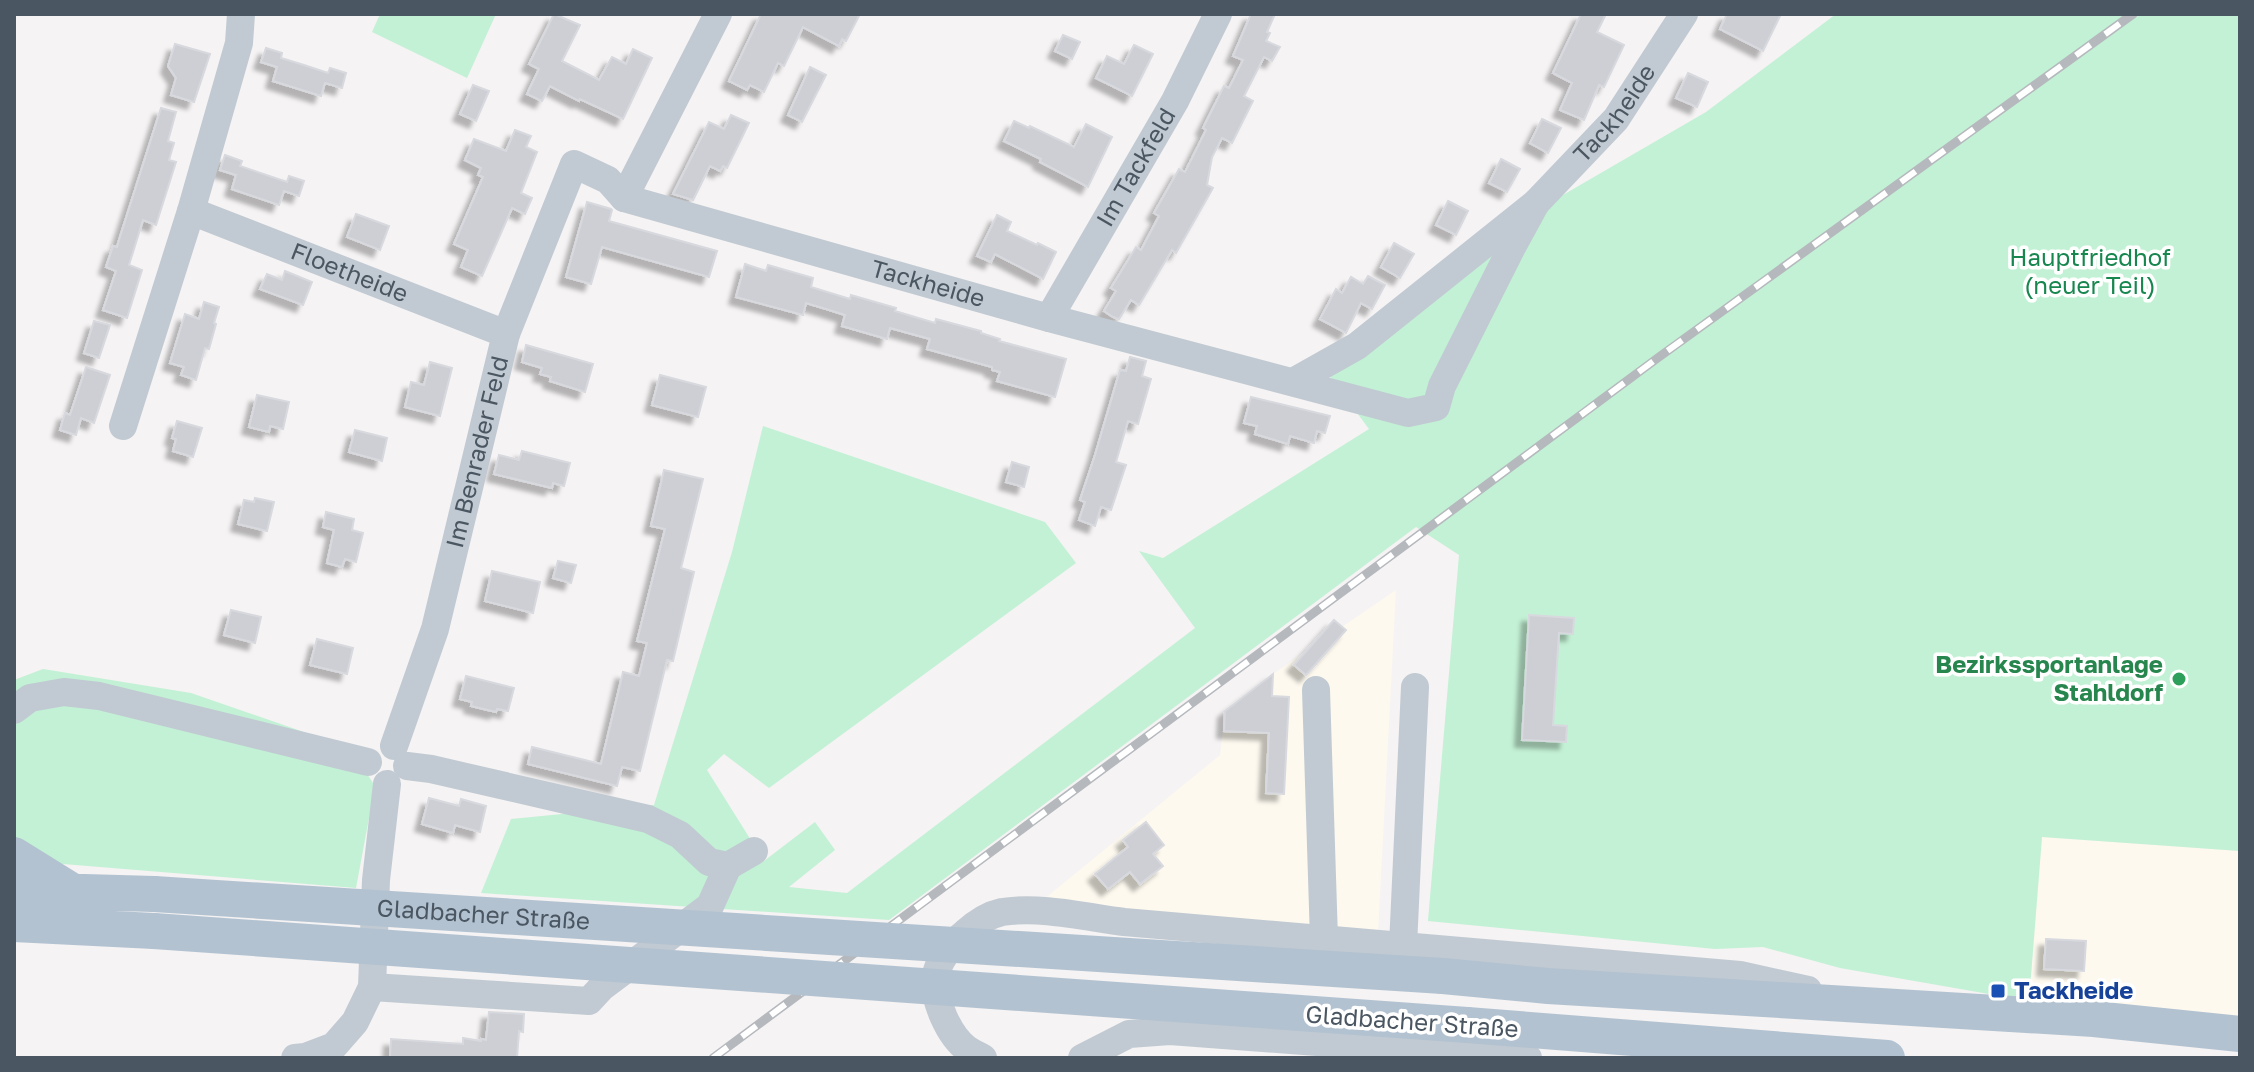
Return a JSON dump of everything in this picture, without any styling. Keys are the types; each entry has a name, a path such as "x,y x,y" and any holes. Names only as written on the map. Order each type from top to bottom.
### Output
{"main road":[{"path":"14,855 73,892"},
{"name":"Gladbacher Straße","path":"14,890 154,894 1443,976 1548,986 2094,1019 2240,1034"},
{"name":"Gladbacher Straße","path":"23,930 154,931 1887,1058"}],"street":[{"path":"123,426 191,211 239,43 241,14"},
{"path":"624,198 718,14"},
{"name":"Im Tackfeld","path":"1049,318 1175,101 1218,14"},
{"name":"Tackheide","path":"1293,382 1357,346 1536,203 1616,119 1684,14"},
{"name":"Tackheide","path":"574,164 608,180 624,198 1049,318 1408,413 1436,407 1449,372 1536,203"},
{"name":"Im Benrader Feld","path":"372,987 376,880 396,765 435,629 506,334 574,164"},
{"name":"Floetheide","path":"191,211 506,334"},
{"path":"1403,946 1415,687"},
{"path":"1316,690 1324,939"},
{"path":"14,710 30,698 64,692 99,696 368,762 369,771 376,780 396,765 431,769 648,819 680,835 709,862 728,866"},
{"path":"295,1058 334,1046 355,1022 372,987 589,1001 602,987 710,906 728,866 754,851"},
{"name":"Gladbacher Straße","path":"974,1053 948,1027 940,1011 935,979 956,940 977,922 999,912 1034,911 1124,922 1740,975 1798,987 1852,1003"},
{"path":"1082,1058 1129,1034 1170,1031 1528,1058"}],"shaded area":[{"path":"1396,590 1378,934 1043,900 1220,755 1225,711 1273,674"},
{"path":"2042,837 2240,851 2240,1022 2029,1001"}],"green space":[{"path":"380,14 496,14 467,78 372,32"},
{"name":"Hauptfriedhof (neuer Teil)","path":"1836,14 2240,14 2240,851 2042,837 2029,1001 1840,968 1763,947 1715,949 1428,921 1459,555 1416,527 889,920 481,893 511,819 654,805 732,552 763,426 1045,522 1076,563 769,788 724,754 707,770 764,861 815,822 835,850 789,887 847,893 1195,628 1139,551 1163,558 1369,429 1322,366 1556,199 1706,112","holes":["1530,615 1574,618 1573,634 1559,633 1553,725 1567,726 1566,742 1522,739"]},
{"path":"43,669 191,693 350,748 375,786 356,888 14,860 14,680"}],"building":[{"path":"554,14 580,25 562,61 599,80 612,57 626,64 633,49 652,58 623,119 550,86 542,101 527,94 539,69 529,64"},
{"path":"761,14 860,14 846,41 842,39 839,46 803,27 784,66 778,63 764,92 750,85 747,90 729,81"},
{"path":"1251,14 1275,14 1266,41 1280,47 1272,61 1264,57 1244,96 1253,101 1232,143 1222,138 1212,157 1207,185 1213,188 1176,253 1172,250 1139,305 1131,300 1119,319 1113,317 1104,311 1116,291 1111,288 1136,247 1141,250 1159,216 1154,213 1179,169 1185,172 1224,86 1229,88 1243,60 1233,56"},
{"path":"1581,14 1606,14 1597,32 1624,45 1604,87 1599,85 1584,120 1560,110 1572,83 1553,73"},
{"path":"1727,14 1781,14 1763,51 1720,29"},
{"path":"1063,35 1080,42 1072,59 1055,51"},
{"path":"175,44 210,54 194,102 171,95 176,78 168,66"},
{"path":"1134,45 1153,54 1132,96 1096,78 1107,56 1124,64"},
{"path":"266,48 282,53 281,58 328,73 330,68 346,73 342,88 325,83 321,96 273,81 277,67 261,62"},
{"path":"810,67 826,75 802,122 788,115"},
{"path":"1688,73 1708,82 1697,107 1676,98"},
{"path":"473,85 489,91 476,121 460,114"},
{"path":"161,108 176,112 168,141 174,143 169,160 176,162 156,225 143,220 129,265 142,270 127,318 103,310 116,271 106,267 113,246 117,247"},
{"path":"731,115 749,123 727,168 723,166 720,171 710,166 693,200 673,194 709,122 724,129"},
{"path":"1542,119 1561,128 1548,153 1530,143"},
{"path":"1014,121 1074,147 1086,124 1112,137 1088,187 1004,141"},
{"path":"515,130 531,136 526,147 537,152 521,193 532,198 525,214 512,208 482,276 461,267 468,250 454,244 483,177 478,175 481,168 465,160 474,139 506,151"},
{"path":"225,155 242,161 240,166 287,182 289,176 304,181 299,196 284,191 279,205 232,189 236,175 220,170"},
{"path":"1501,159 1520,169 1507,192 1489,183"},
{"path":"1448,201 1468,211 1456,235 1436,225"},
{"path":"587,202 611,209 609,221 717,251 709,277 602,247 591,284 566,277"},
{"path":"356,214 389,226 380,250 347,237"},
{"path":"997,215 1011,222 1007,231 1056,252 1043,279 995,254 991,262 977,256"},
{"path":"1394,243 1414,254 1400,278 1381,267"},
{"path":"745,264 766,271 768,265 813,278 811,287 896,308 895,311 935,323 936,319 981,331 999,341 1066,359 1055,397 997,381 1000,372 992,370 992,367 927,349 930,339 890,328 887,339 842,326 845,315 806,303 803,315 736,297"},
{"path":"285,271 312,282 303,305 260,289 267,274 282,280"},
{"path":"1368,276 1385,285 1372,309 1361,303 1346,333 1320,319 1336,289 1342,293 1351,277 1363,284"},
{"path":"204,302 219,307 209,349 205,348 196,380 181,375 184,367 170,363 185,314 199,319"},
{"path":"94,321 110,325 99,358 84,353"},
{"path":"526,345 593,364 585,392 550,381 551,377 540,374 542,368 522,362"},
{"path":"1130,357 1146,361 1142,376 1151,379 1138,424 1128,421 1116,462 1126,465 1111,510 1101,507 1095,526 1079,520 1085,502 1080,500 1120,370 1126,371"},
{"path":"430,362 452,368 440,416 405,407 411,382 424,385"},
{"path":"86,367 110,375 94,423 81,418 76,435 60,430 65,413 70,415"},
{"path":"660,375 706,387 698,417 652,405"},
{"path":"257,395 289,402 283,429 270,426 269,432 249,427"},
{"path":"1251,397 1330,416 1325,433 1317,431 1314,443 1290,436 1288,444 1255,434 1257,426 1244,423"},
{"path":"177,421 202,428 193,457 173,451 176,439 172,438"},
{"path":"355,430 387,438 382,461 349,452"},
{"path":"522,451 570,463 564,486 553,483 552,488 494,474 499,455 519,460"},
{"path":"1012,462 1029,467 1024,487 1006,482"},
{"path":"664,470 703,479 681,568 694,572 673,661 667,660 640,771 622,767 617,786 528,764 532,747 601,764 623,672 639,676 647,643 637,641 665,529 651,526"},
{"path":"255,498 274,502 267,531 238,524 244,500 254,502"},
{"path":"326,512 354,519 352,530 363,533 356,562 345,559 342,567 327,563 334,530 323,527"},
{"path":"558,561 576,565 571,583 553,578"},
{"path":"492,571 540,582 533,613 485,601"},
{"path":"231,610 261,617 255,643 224,635"},
{"path":"1529,615 1574,618 1573,634 1559,633 1553,725 1567,726 1566,742 1522,740"},
{"path":"1334,620 1346,630 1306,675 1294,665"},
{"path":"317,639 353,648 347,674 310,665"},
{"path":"1273,674 1272,696 1289,697 1284,794 1266,793 1269,733 1224,731 1225,711"},
{"path":"466,676 514,688 508,711 497,709 496,712 471,706 472,702 460,699"},
{"path":"429,798 459,806 461,799 486,806 480,832 455,825 453,833 422,824"},
{"path":"1146,822 1164,845 1153,854 1163,866 1140,884 1130,872 1108,889 1095,874 1128,847 1123,840"},
{"path":"2046,939 2086,941 2084,971 2044,969"},
{"path":"489,1012 524,1014 517,1058 390,1058 391,1039 463,1044 463,1038 486,1040"}],"railway":[{"path":"713,1058 1659,357 2133,14"}],"place":[{"name":"Bezirkssportanlage Stahldorf","path":"2179,679"},
{"name":"Tackheide","path":"1998,991"}]}
